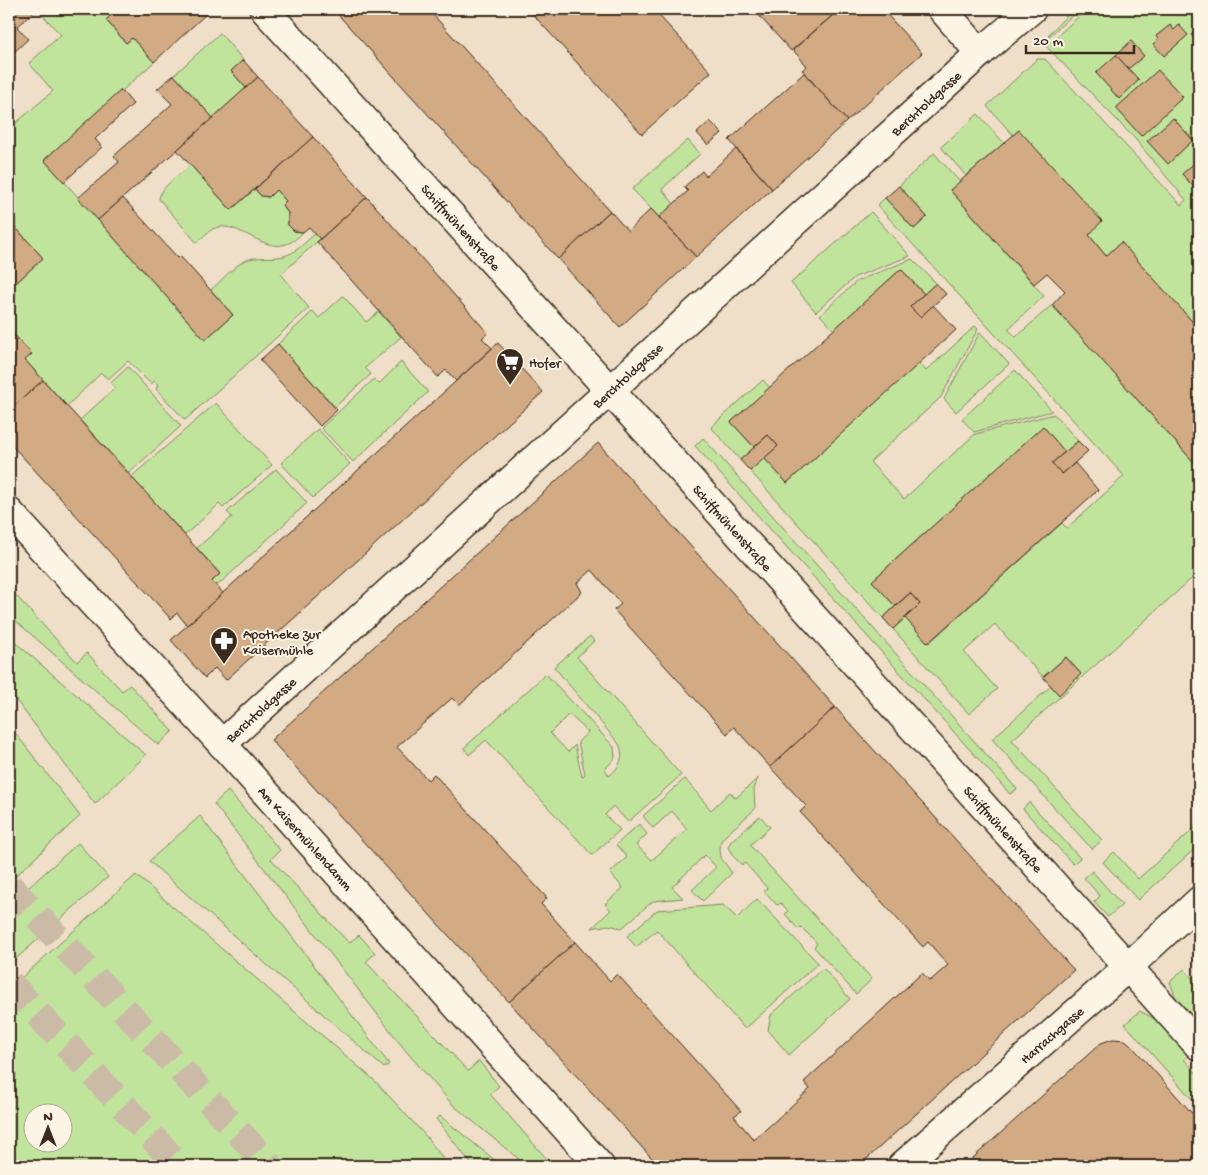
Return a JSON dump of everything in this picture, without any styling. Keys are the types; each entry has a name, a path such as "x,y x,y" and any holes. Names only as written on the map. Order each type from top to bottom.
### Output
{"street":[{"name":"Schiffmühlenstraße","path":"264,9 609,389 1199,1046"},
{"path":"942,9 980,52"},
{"name":"Berchtoldgasse","path":"222,744 980,52 1032,9"},
{"name":"Am Kaisermühlendamm","path":"9,512 222,744 600,1166"},
{"name":"Harrachgasse","path":"902,1166 1128,967 1199,901"}],"green space":[{"path":"37,9 105,9 111,15 106,20 126,43 132,38 154,62 45,160 205,340 233,315 211,290 231,271 248,259 291,254 315,234 320,239 281,274 309,308 185,420 156,389 158,385 155,381 151,384 128,361 108,379 101,373 67,406 25,360 31,353 9,329 9,275 16,283 43,258 9,220 9,129 53,91 29,63 61,35"},
{"path":"1073,9 1080,9 1049,36 1048,35"},
{"path":"1087,9 1199,9 1199,329 1121,243 1106,256 1089,235 1019,130 1013,135 987,106 1037,59 1045,59 1181,205 1186,200 1136,140 1046,46"},
{"path":"220,33 243,60 231,71 246,88 213,118 174,75"},
{"path":"978,114 1004,143 966,176 941,147"},
{"path":"688,140 700,154 662,189 674,204 659,217 632,189"},
{"path":"934,153 960,182 950,190 1044,296 1008,329 1016,337 1052,305 1199,468 1199,572 1012,740 1102,840 1092,849 992,739 1051,686 1059,694 1081,674 1066,657 1043,677 995,624 964,652 997,689 969,714 893,629 905,618 929,643 1062,523 1067,528 1124,476 877,205 885,198 914,229 927,217 899,186"},
{"path":"191,165 231,210 255,189 261,196 269,197 276,190 286,201 282,205 288,213 288,225 294,231 303,232 292,242 280,245 269,244 226,227 215,228 197,243 159,199 160,194 167,185"},
{"path":"871,212 910,256 855,277 816,312 791,283"},
{"path":"912,259 936,283 924,294 901,269 834,330 820,315 857,281"},
{"path":"343,296 366,322 379,312 401,337 365,368 371,374 335,407 278,344 313,311 319,318"},
{"path":"975,326 978,329 941,397 870,462 904,499 975,434 1054,414 1078,441 1065,452 1043,427 872,581 895,606 883,618 750,471 764,458 787,483 919,363 926,371"},
{"path":"980,332 1009,364 956,412 944,399"},
{"path":"401,362 428,392 353,462 321,428 374,379 379,384"},
{"path":"128,367 181,426 129,473 80,420 115,388 111,383"},
{"path":"1015,370 1052,411 974,432 962,419"},
{"path":"763,380 770,388 731,422 754,447 740,460 711,427"},
{"path":"216,403 272,465 223,508 219,504 185,535 131,477"},
{"path":"318,429 350,464 313,498 281,463"},
{"path":"703,438 1017,789 1010,794 695,446"},
{"path":"276,469 307,503 217,586 212,581 220,574 197,548 232,517 227,512"},
{"path":"9,588 77,662 87,653 122,691 130,685 173,731 158,745 9,615"},
{"path":"590,636 594,641 577,657 681,775 628,822 613,806 605,815 620,830 592,855 486,740 469,755 464,748 546,674 614,747 615,758 605,769 609,776 613,773 619,765 622,753 619,744 554,667","holes":["569,714 588,732 578,742 585,774 582,777 575,745 568,752 550,733"]},
{"path":"9,637 146,755 95,804 9,691"},
{"path":"9,725 80,816 9,882"},
{"path":"758,778 754,789 755,809 721,841 721,858 732,873 703,901 692,890 716,867 705,855 672,887 683,898 653,901 622,928 608,925 592,928 611,910 605,904 623,888 610,873 627,857 616,845 639,824 647,834 636,845 652,860 687,829 672,811 653,828 643,816 685,779 711,810 730,792 736,798"},
{"path":"228,791 280,850 271,859 349,943 359,935 375,953 366,962 468,1071 479,1061 499,1086 490,1094 553,1166 527,1166 453,1105 406,1051 214,804"},
{"path":"1029,802 1080,858 1073,864 1023,809"},
{"path":"200,816 389,1064 384,1068 149,861"},
{"path":"760,816 770,827 750,845 872,979 856,994 814,947 817,943 801,927 798,929 785,914 788,911 781,903 777,905 764,891 767,888 745,863 742,865 733,856 728,847 731,841"},
{"path":"1199,824 1199,845 1138,900 1103,862 1114,852 1138,879"},
{"path":"78,843 108,877 9,965 9,905"},
{"path":"1092,871 1122,905 1108,917 1094,902 1100,896 1084,878"},
{"path":"136,875 374,1080 424,1134 449,1166 9,1166 9,989"},
{"path":"757,899 818,963 745,1029 657,930 636,947 627,936 657,910 723,905 737,918"},
{"path":"823,968 850,999 789,1055 768,1030 771,1015"},
{"path":"1184,969 1199,986 1199,1031 1176,998 1170,982"},
{"path":"1140,1011 1167,1026 1189,1049 1188,1056 1184,1059 1199,1076 1199,1107 1125,1024"},
{"path":"440,1116 502,1166 473,1166 436,1119"}],"building":[{"path":"9,9 37,9 17,27 28,39 9,57"},
{"path":"105,9 199,9 205,15 154,62 132,38 126,43 106,20 111,15"},
{"path":"333,9 428,9 610,211 558,259"},
{"path":"528,9 653,9 711,72 642,134"},
{"path":"753,9 840,9 791,51"},
{"path":"840,9 882,9 922,53 847,121 802,70 807,66 793,50"},
{"path":"1170,25 1174,30 1179,25 1188,35 1164,56 1153,44 1158,39 1156,36"},
{"path":"1199,27 1199,43 1191,35"},
{"path":"1131,41 1144,56 1128,69 1116,55"},
{"path":"1116,55 1139,80 1119,99 1096,73"},
{"path":"243,60 258,77 246,88 231,71"},
{"path":"1158,70 1183,97 1141,136 1116,108"},
{"path":"804,73 847,121 772,189 729,140"},
{"path":"174,75 213,118 98,220 78,198 119,162 114,156 172,104 157,89"},
{"path":"258,77 313,137 231,210 177,150"},
{"path":"121,90 133,104 95,139 102,147 64,182 44,160"},
{"path":"1199,93 1199,106 1193,99"},
{"path":"1173,118 1193,140 1168,164 1147,141"},
{"path":"710,121 722,133 708,145 697,133"},
{"path":"1019,130 1102,221 1089,235 1106,256 1121,242 1199,329 1199,468 1052,305 1065,291 1047,273 1034,284 950,190"},
{"path":"313,137 367,197 320,239 309,227 303,232 294,231 288,225 288,213 282,205 286,201 276,190 269,197 261,196 255,189"},
{"path":"736,149 772,189 696,257 659,217 688,191 684,187 702,171 706,176"},
{"path":"1199,159 1199,193 1182,174"},
{"path":"899,186 927,217 914,229 885,198"},
{"path":"367,197 488,333 482,338 492,348 456,381 446,370 438,377 317,242"},
{"path":"123,198 178,258 180,256 233,315 205,340 98,220"},
{"path":"651,209 696,257 620,327 558,259 610,211 628,231"},
{"path":"9,220 43,258 16,283 9,275"},
{"path":"901,269 924,294 910,307 920,317 933,305 956,330 787,483 764,458 778,446 768,435 754,447 731,422"},
{"path":"936,283 946,294 920,317 910,307"},
{"path":"9,329 32,354 25,360 43,380 9,411"},
{"path":"498,343 543,392 226,680 215,668 205,678 171,640"},
{"path":"278,344 337,410 320,426 260,360"},
{"path":"43,380 220,574 212,581 223,593 187,625 177,613 171,619 9,442 9,411"},
{"path":"1043,426 1065,452 1052,463 1062,474 1075,463 1098,490 928,643 905,618 920,604 910,593 895,606 872,581"},
{"path":"768,435 778,446 750,471 740,460"},
{"path":"1078,441 1088,451 1062,474 1052,463"},
{"path":"598,443 835,707 770,767 734,727 727,734 614,610 621,604 592,570 577,583 582,592 459,705 452,698 397,747 428,780 434,774 547,898 541,904 575,942 509,1002 271,740"},
{"path":"910,593 920,604 893,629 883,618"},
{"path":"1066,657 1081,674 1059,695 1043,677"},
{"path":"835,707 1074,970 859,1166 659,1166 509,1002 575,942 610,981 617,974 741,1111 734,1116 754,1140 810,1089 804,1082 922,973 930,981 948,965 928,942 923,947 800,812 806,806 770,767"},
{"path":"1113,1039 1125,1040 1130,1044 1199,1121 1199,1166 964,1166 1101,1043"}],"tunnel":[{"path":"9,886 270,1166"},
{"path":"9,983 179,1166"}],"place":[{"name":"Hofer","path":"510,386"},
{"name":"Apotheke zur Kaisermühle","path":"224,665"}]}
